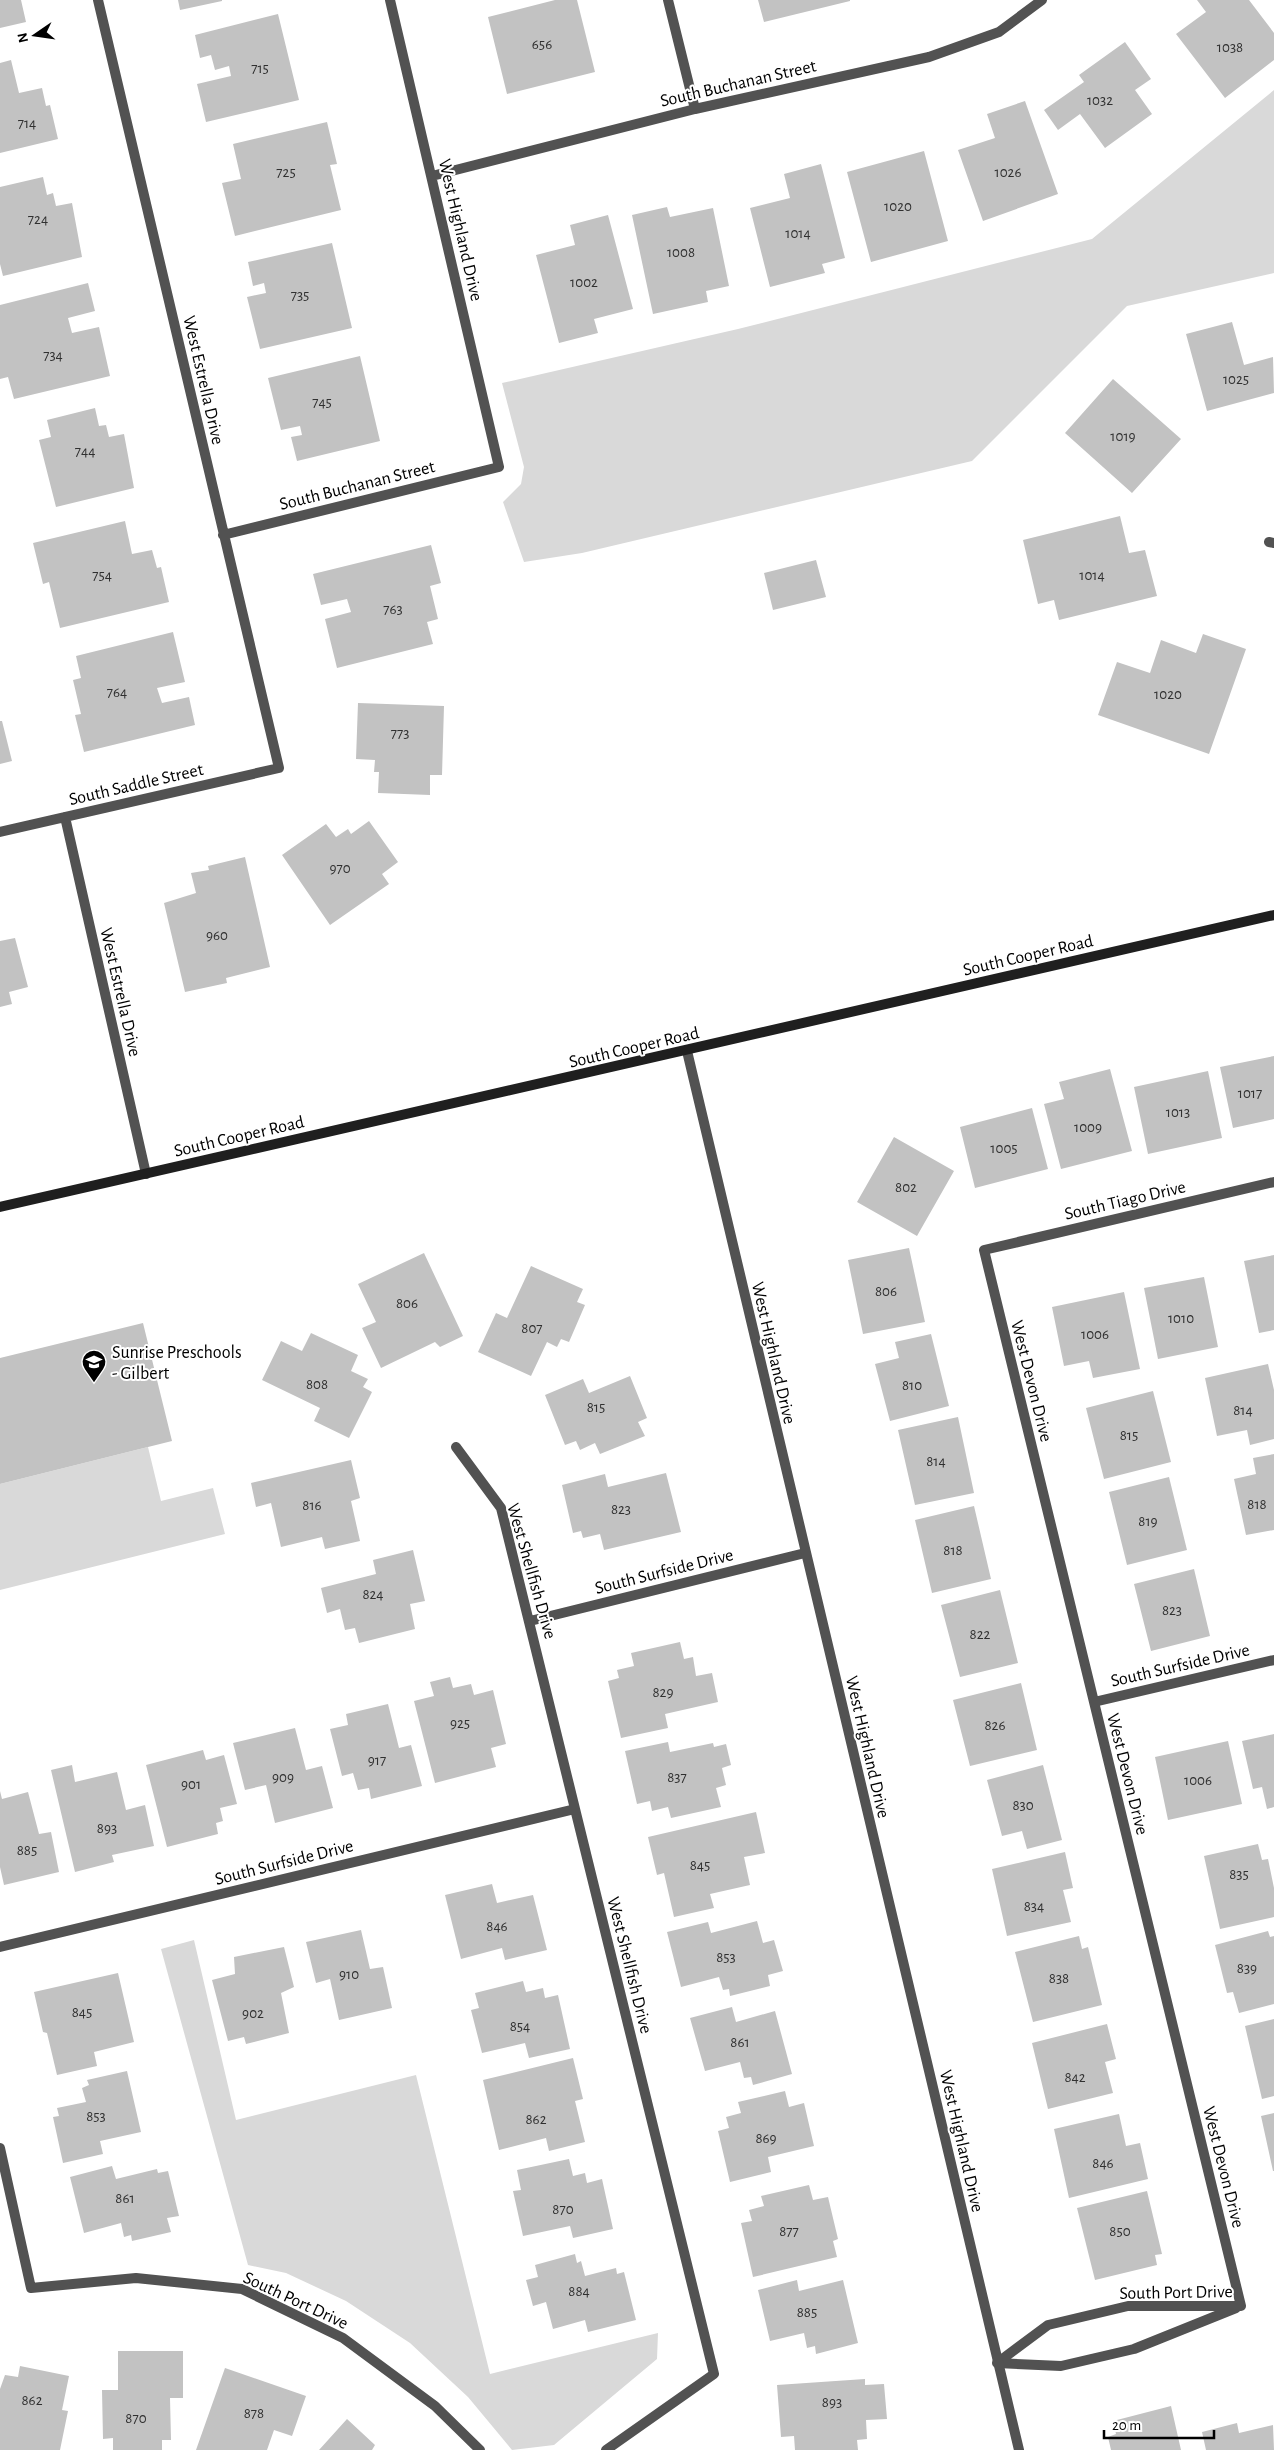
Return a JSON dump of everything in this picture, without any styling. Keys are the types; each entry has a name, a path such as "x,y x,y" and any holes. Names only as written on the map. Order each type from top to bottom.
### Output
{"main road":[{"name":"South Cooper Road","path":"0,1208 1274,915"}],"street":[{"name":"West Estrella Drive","path":"98,0 278,768"},
{"name":"West Highland Drive","path":"390,0 499,467"},
{"path":"668,0 695,109"},
{"name":"South Buchanan Street","path":"432,176 695,109 929,57 999,32 1042,0"},
{"name":"South Buchanan Street","path":"224,535 499,467"},
{"name":"South Saddle Street","path":"0,832 278,768"},
{"name":"West Estrella Drive","path":"65,817 146,1174"},
{"name":"West Highland Drive","path":"687,1051 1019,2450"},
{"name":"South Tiago Drive","path":"984,1250 1274,1182"},
{"name":"West Devon Drive","path":"984,1250 1241,2306"},
{"name":"West Shellfish Drive","path":"456,1447 501,1508 714,2374 606,2450"},
{"name":"South Surfside Drive","path":"530,1621 805,1553"},
{"name":"South Surfside Drive","path":"1094,1702 1274,1660"},
{"name":"South Surfside Drive","path":"0,1947 575,1809"},
{"name":"South Port Drive","path":"0,2148 31,2288 136,2278 242,2289 343,2338 435,2406 480,2450"},
{"name":"South Port Drive","path":"997,2363 1048,2325 1128,2306 1241,2306"},
{"name":"South Port Drive","path":"997,2363 1061,2366 1098,2358 1134,2349 1241,2306"}],"shaded area":[{"path":"1274,90 1274,273 1127,306 972,461 582,553 524,562 503,502 521,484 524,467 502,383 738,329 1092,239"},
{"path":"148,1447 161,1501 213,1488 225,1534 0,1590 0,1484"},
{"path":"194,1940 236,2120 416,2075 490,2374 658,2333 657,2359 554,2445 512,2450 468,2397 410,2343 346,2301 286,2273 248,2265 161,1949"}],"building":[{"path":"0,0 21,0 26,22 0,28"},
{"path":"178,0 222,0 222,1 180,10"},
{"path":"555,0 577,0 595,72 507,94 488,17"},
{"path":"758,0 850,0 850,1 764,22"},
{"path":"1197,0 1249,0 1274,33 1274,60 1225,98 1176,34 1206,12"},
{"path":"278,14 299,100 206,122 197,84 231,76 229,66 215,70 211,55 200,58 195,35"},
{"path":"1125,42 1151,79 1135,90 1152,114 1105,148 1080,114 1058,130 1044,110 1084,82 1079,75"},
{"path":"11,60 19,93 42,88 46,106 50,105 58,139 0,153 0,63"},
{"path":"1025,101 1058,194 983,221 958,150 995,138 987,114"},
{"path":"327,122 337,164 330,165 341,210 235,236 222,183 241,179 233,144"},
{"path":"924,151 948,241 871,262 847,172"},
{"path":"821,164 845,258 822,264 825,273 770,287 750,208 790,198 784,174"},
{"path":"43,177 47,195 53,193 56,206 72,203 82,257 3,276 0,264 0,187"},
{"path":"667,207 670,217 713,208 729,286 706,291 708,302 653,314 632,215"},
{"path":"608,215 633,309 594,319 598,333 559,343 536,255 575,245 570,225"},
{"path":"332,243 352,328 260,349 247,297 266,293 264,283 253,286 248,262"},
{"path":"88,283 95,311 68,318 72,333 99,327 110,376 14,399 8,377 0,379 0,305"},
{"path":"1232,322 1244,365 1273,357 1274,393 1207,411 1186,334"},
{"path":"360,356 380,441 297,461 291,437 302,435 300,426 281,430 268,378"},
{"path":"1113,379 1181,439 1132,493 1065,433"},
{"path":"95,408 99,426 106,425 109,437 124,434 134,488 56,507 39,440 51,437 47,420"},
{"path":"1120,516 1129,553 1145,550 1157,596 1059,620 1054,600 1038,604 1023,540"},
{"path":"125,521 132,554 152,550 157,568 161,567 169,602 60,628 49,582 43,584 33,543"},
{"path":"431,545 441,583 430,586 438,619 427,622 433,644 337,668 325,619 351,612 347,599 321,605 313,574"},
{"path":"816,560 826,597 773,610 764,573"},
{"path":"173,632 185,682 157,688 162,703 189,697 195,725 84,752 75,715 81,714 73,680 81,678 76,656"},
{"path":"1203,634 1246,649 1209,754 1098,715 1117,662 1150,673 1161,640 1196,653"},
{"path":"358,703 444,706 442,775 430,775 430,795 378,793 379,772 374,772 375,760 356,759"},
{"path":"0,721 2,721 12,761 0,764"},
{"path":"369,821 398,862 382,874 389,884 330,925 282,855 326,824 336,837 348,829 351,834"},
{"path":"245,857 270,967 226,978 227,983 185,992 164,903 196,893 191,873 209,870 208,866"},
{"path":"15,938 28,987 9,992 12,1004 0,1007 0,941"},
{"path":"1274,1056 1274,1119 1233,1128 1220,1067"},
{"path":"1110,1069 1132,1151 1061,1169 1044,1104 1064,1099 1059,1082"},
{"path":"1208,1071 1222,1138 1148,1154 1134,1087"},
{"path":"1032,1108 1048,1169 975,1188 960,1127"},
{"path":"894,1137 954,1171 917,1236 857,1202"},
{"path":"909,1248 925,1322 863,1334 848,1260"},
{"path":"424,1253 463,1336 440,1347 435,1342 381,1368 362,1328 376,1322 358,1284"},
{"path":"1274,1255 1274,1330 1259,1333 1244,1261"},
{"path":"531,1266 583,1289 577,1302 585,1305 569,1342 561,1339 557,1347 547,1342 531,1376 478,1352 496,1313 507,1318"},
{"path":"1204,1277 1218,1347 1158,1359 1144,1288"},
{"path":"1124,1292 1140,1369 1093,1378 1089,1361 1064,1366 1052,1307"},
{"path":"143,1323 172,1441 0,1484 0,1358"},
{"path":"311,1333 358,1355 351,1371 368,1379 363,1387 372,1392 349,1438 314,1421 320,1408 262,1380 281,1341 302,1351"},
{"path":"931,1334 949,1406 890,1421 875,1364 899,1358 895,1342"},
{"path":"1268,1364 1274,1390 1274,1439 1250,1445 1247,1430 1217,1436 1205,1378"},
{"path":"630,1376 647,1418 638,1422 645,1436 600,1454 595,1443 580,1450 576,1441 565,1445 545,1395 583,1379 589,1393"},
{"path":"1153,1391 1171,1462 1104,1479 1086,1408"},
{"path":"958,1417 974,1493 915,1505 898,1430"},
{"path":"1274,1454 1274,1530 1246,1535 1234,1479 1256,1474 1253,1458"},
{"path":"351,1460 360,1498 351,1501 360,1541 325,1549 322,1537 281,1547 271,1503 256,1507 251,1483"},
{"path":"666,1473 681,1532 604,1550 600,1534 583,1538 581,1531 573,1533 562,1485 605,1474 608,1487"},
{"path":"1169,1477 1187,1550 1127,1565 1109,1492"},
{"path":"974,1506 991,1579 932,1593 915,1520"},
{"path":"413,1550 425,1601 410,1604 415,1629 359,1643 355,1628 345,1630 340,1609 327,1613 321,1588 376,1574 373,1560"},
{"path":"1194,1569 1210,1636 1151,1651 1134,1584"},
{"path":"1000,1590 1018,1663 960,1677 941,1605"},
{"path":"680,1642 684,1659 693,1657 696,1676 712,1673 718,1702 665,1714 668,1728 621,1738 608,1681 619,1678 617,1670 634,1666 631,1653"},
{"path":"450,1677 453,1688 471,1684 474,1695 493,1690 506,1744 491,1748 496,1767 435,1783 414,1701 434,1696 430,1682"},
{"path":"1021,1683 1037,1750 970,1766 953,1700"},
{"path":"388,1704 399,1748 411,1745 422,1786 371,1799 369,1788 358,1790 353,1773 342,1776 330,1729 348,1725 346,1714"},
{"path":"295,1728 306,1770 322,1766 333,1808 275,1823 266,1785 245,1790 233,1743"},
{"path":"1274,1734 1274,1807 1267,1809 1262,1787 1253,1789 1242,1741"},
{"path":"1228,1741 1242,1804 1168,1820 1155,1757"},
{"path":"668,1742 670,1752 713,1743 714,1747 726,1744 731,1765 722,1768 726,1785 716,1788 721,1807 671,1818 668,1807 652,1811 650,1801 637,1804 625,1751"},
{"path":"203,1750 206,1760 224,1755 237,1804 220,1808 223,1821 216,1823 218,1834 167,1847 146,1765"},
{"path":"72,1765 75,1782 117,1772 126,1810 145,1805 154,1846 112,1855 114,1862 75,1872 51,1770"},
{"path":"1043,1765 1062,1840 1027,1849 1022,1831 1002,1836 987,1780"},
{"path":"0,1791 2,1799 28,1792 39,1834 51,1832 59,1872 4,1885 0,1867"},
{"path":"756,1812 765,1853 744,1857 750,1885 710,1894 714,1908 674,1917 664,1873 657,1875 648,1837"},
{"path":"1258,1844 1262,1860 1268,1859 1274,1888 1274,1917 1220,1929 1204,1856"},
{"path":"1065,1852 1073,1888 1063,1890 1071,1922 1007,1936 992,1869"},
{"path":"492,1884 497,1903 533,1895 547,1950 505,1960 502,1948 461,1959 445,1895"},
{"path":"757,1921 763,1943 774,1940 783,1971 768,1975 770,1986 730,1996 729,1989 723,1990 719,1977 681,1987 667,1932 708,1922 711,1933"},
{"path":"361,1930 370,1969 383,1967 392,2008 339,2020 330,1979 316,1983 306,1942"},
{"path":"1268,1931 1270,1937 1274,1936 1274,2004 1239,2013 1233,1992 1227,1993 1215,1945"},
{"path":"1079,1936 1082,1949 1088,1947 1102,2005 1033,2022 1015,1952"},
{"path":"284,1947 294,1987 281,1993 289,2033 246,2044 244,2037 228,2041 212,1980 235,1974 234,1957"},
{"path":"118,1973 134,2042 94,2052 97,2066 57,2075 47,2033 43,2032 34,1992"},
{"path":"523,1981 526,1992 543,1988 545,1998 558,1995 570,2049 529,2058 525,2043 482,2053 471,2010 479,2008 475,1993"},
{"path":"732,2007 736,2022 775,2011 792,2074 753,2085 751,2077 744,2078 740,2062 705,2071 690,2018"},
{"path":"1274,2019 1274,2096 1262,2099 1245,2026"},
{"path":"1107,2024 1116,2059 1105,2062 1113,2093 1048,2109 1032,2043"},
{"path":"573,2058 583,2099 575,2101 585,2142 549,2151 546,2138 499,2150 483,2080"},
{"path":"127,2071 141,2132 100,2141 103,2154 63,2163 53,2117 59,2116 57,2108 86,2102 82,2088 89,2085 87,2080"},
{"path":"785,2091 789,2107 804,2103 814,2146 768,2157 771,2172 730,2182 718,2131 729,2128 726,2117 741,2113 738,2102"},
{"path":"1274,2113 1274,2171 1273,2171 1261,2116"},
{"path":"1119,2114 1126,2146 1140,2143 1148,2179 1069,2198 1054,2129"},
{"path":"569,2159 573,2176 585,2173 587,2183 602,2179 613,2229 573,2238 570,2226 523,2236 513,2191 521,2190 517,2170"},
{"path":"112,2166 116,2179 157,2169 158,2173 168,2171 179,2216 167,2218 171,2232 132,2241 131,2235 124,2237 121,2223 84,2233 70,2177"},
{"path":"809,2185 813,2200 828,2197 838,2239 833,2241 837,2257 753,2277 741,2223 752,2221 749,2210 764,2206 761,2196"},
{"path":"1147,2191 1162,2254 1155,2255 1157,2265 1095,2280 1077,2208"},
{"path":"575,2254 577,2263 581,2261 585,2276 616,2268 617,2274 624,2272 636,2320 588,2332 585,2320 553,2329 546,2302 533,2306 526,2280 538,2277 535,2265"},
{"path":"797,2280 799,2291 843,2280 858,2343 816,2354 815,2346 807,2348 804,2333 770,2341 758,2290"},
{"path":"118,2351 183,2351 183,2398 170,2398 171,2440 162,2440 162,2450 113,2450 113,2438 103,2439 102,2390 118,2390"},
{"path":"20,2366 69,2376 62,2410 68,2411 60,2450 0,2450 0,2389 5,2375 18,2377"},
{"path":"225,2368 306,2396 292,2436 274,2430 267,2450 196,2450"},
{"path":"865,2379 865,2385 884,2384 887,2419 866,2420 867,2439 857,2440 858,2450 795,2450 794,2436 781,2437 777,2385"},
{"path":"1171,2406 1181,2450 1111,2450 1108,2437 1116,2434 1113,2421"},
{"path":"347,2419 375,2445 372,2450 319,2450"},
{"path":"1237,2423 1239,2433 1273,2425 1274,2450 1206,2450 1202,2432"}],"place":[{"name":"Sunrise Preschools - Gilbert","path":"94,1383"}]}
